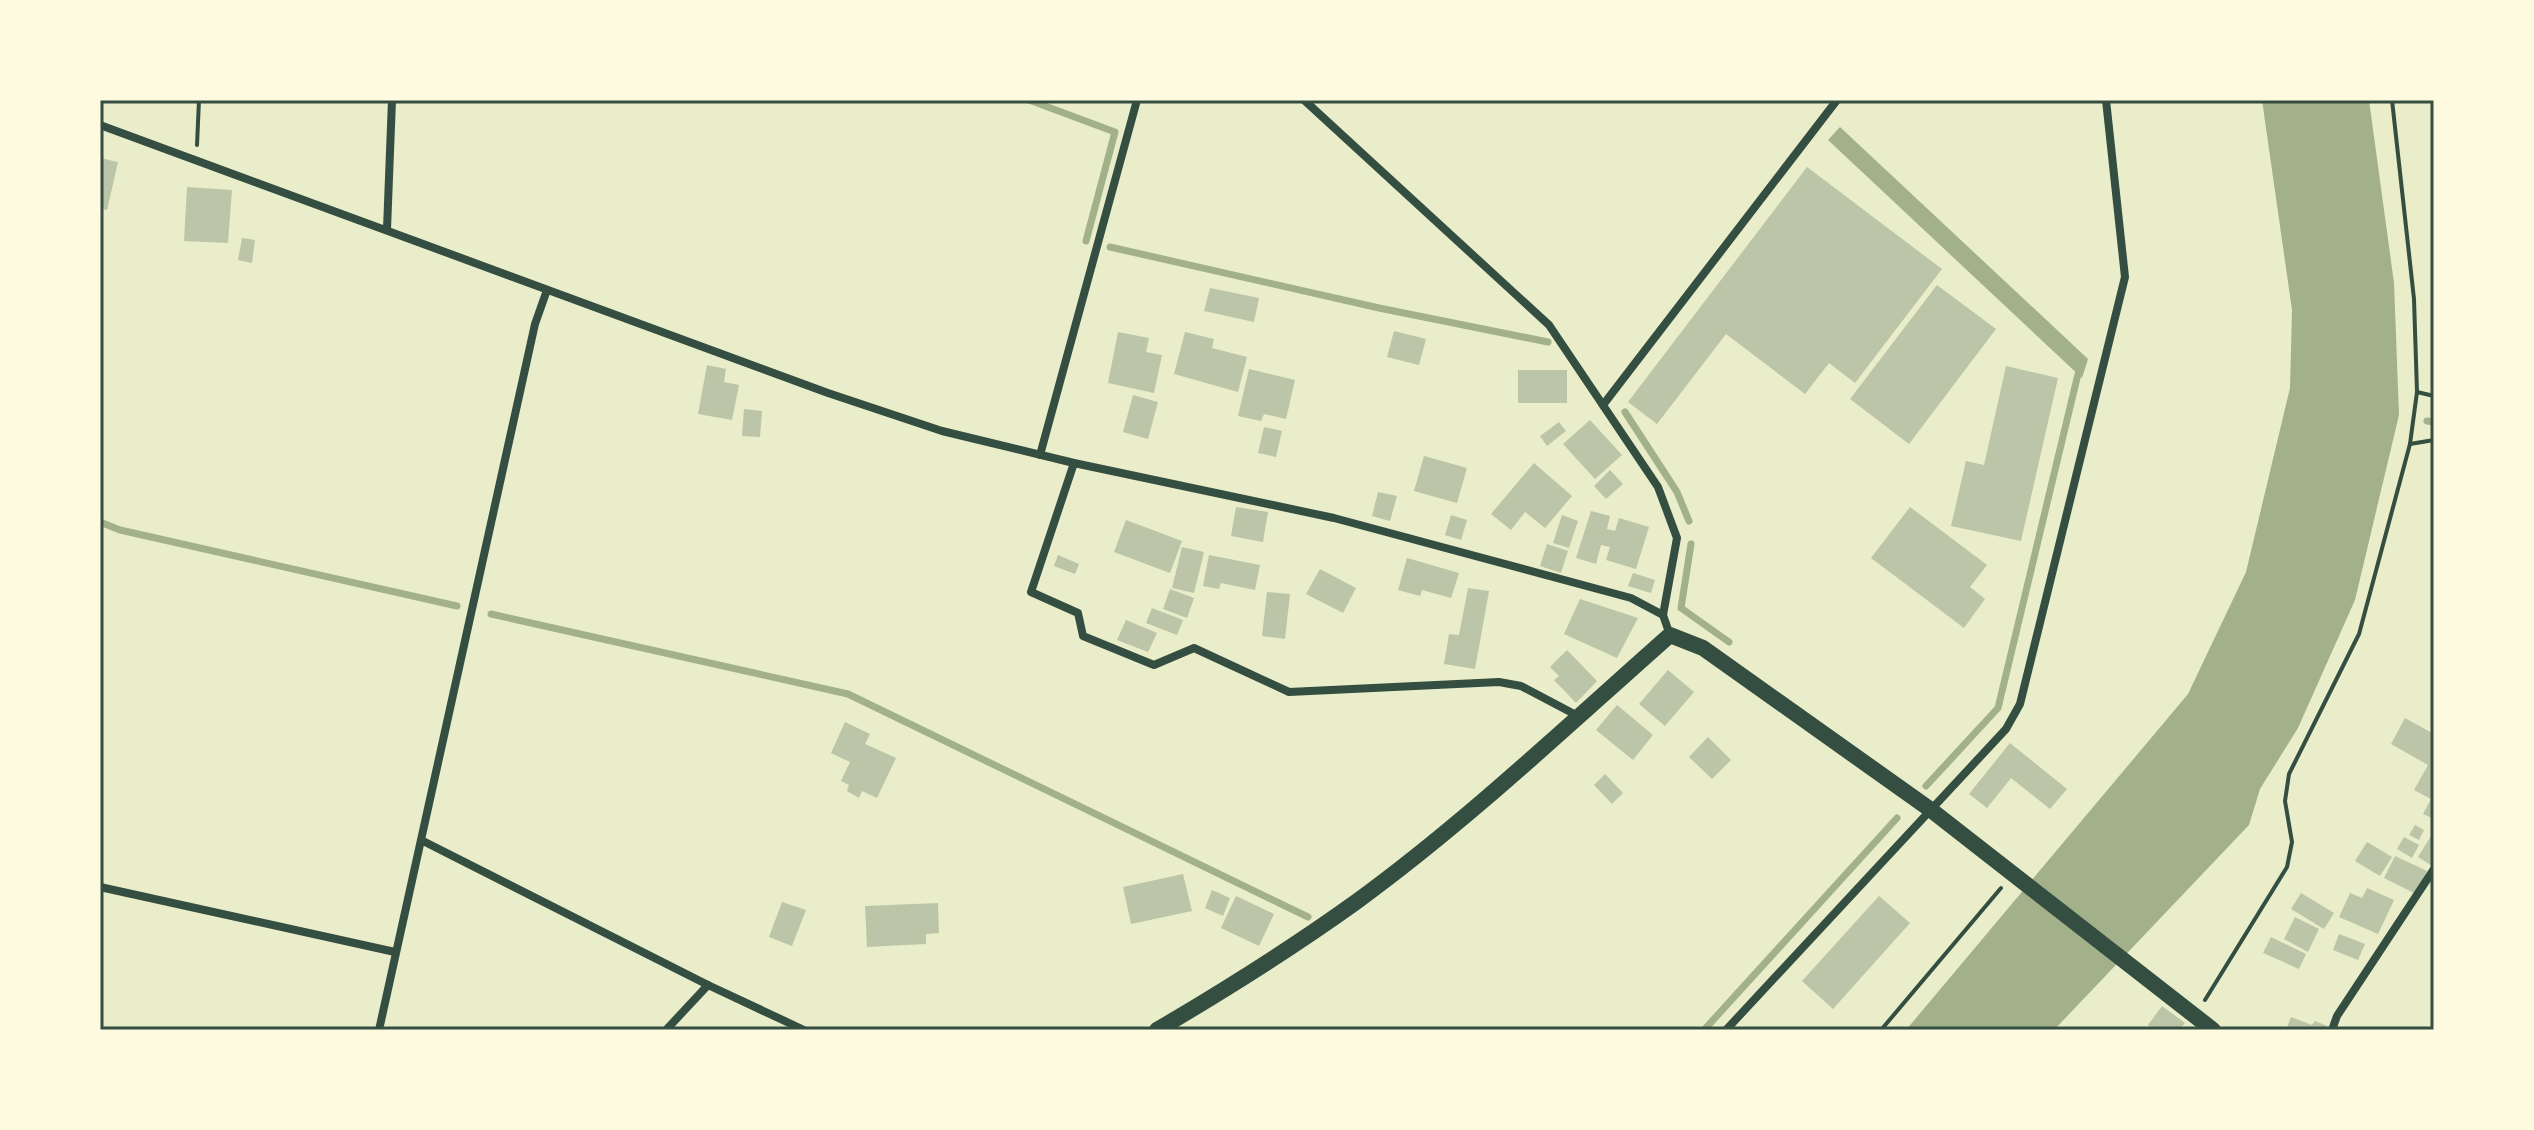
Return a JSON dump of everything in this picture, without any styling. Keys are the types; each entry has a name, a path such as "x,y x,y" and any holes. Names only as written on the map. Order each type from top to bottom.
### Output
{"main road":[{"path":"1157,1030 1246,977 1356,902 1465,815 1670,635 1703,648 1931,810 2140,972 2190,1023 2213,1030"}],"street":[{"path":"387,229 392,100"},
{"path":"1040,455 1137,100"},
{"path":"1304,100 1549,325 1658,487 1677,538 1663,615 1670,635"},
{"path":"1603,405 1837,100"},
{"path":"1726,1030 2006,729 2020,704 2125,277 2106,100"},
{"path":"100,125 843,398 942,431 1074,463 1334,518 1631,598 1663,615"},
{"path":"379,1030 535,324 547,290"},
{"path":"1074,463 1031,592 1078,613 1083,636 1154,665 1194,648 1289,692 1499,682 1521,686 1578,716"},
{"path":"423,841 804,1030"},
{"path":"2332,1030 2337,1016 2434,869"},
{"path":"100,887 395,952"},
{"path":"666,1030 708,985"}],"path":[{"path":"197,160 199,100"},
{"path":"2190,1023 2287,867 2292,842 2285,801 2289,774 2359,634 2410,444 2417,392 2414,299 2392,100"},
{"path":"2417,392 2434,396"},
{"path":"2410,444 2434,440"},
{"path":"1881,1030 2013,874"}],"shaded area":[{"path":"2262,100 2369,100 2394,283 2399,415 2355,600 2298,728 2260,789 2249,825 2054,1030 1906,1030 2188,694 2246,572 2290,388 2292,310"},
{"path":"1840,127 2088,359 2082,378 1828,140"}],"building":[{"path":"100,158 118,162 107,210 100,208"},
{"path":"1807,167 1942,269 1855,383 1829,363 1805,394 1726,334 1657,424 1628,402"},
{"path":"187,187 232,190 228,243 184,241"},
{"path":"242,238 255,240 252,263 238,260"},
{"path":"1937,285 1996,329 1909,444 1850,399"},
{"path":"1210,288 1259,298 1254,322 1204,311"},
{"path":"1394,331 1426,339 1419,365 1387,357"},
{"path":"1118,332 1149,338 1146,352 1162,355 1154,393 1108,383"},
{"path":"1185,332 1214,339 1212,348 1247,357 1238,392 1174,374"},
{"path":"707,365 726,369 724,382 739,385 732,420 698,414"},
{"path":"2006,366 2058,378 2021,541 1951,526 1966,461 1984,465"},
{"path":"1249,369 1295,380 1286,419 1264,414 1261,421 1238,416"},
{"path":"1518,370 1567,370 1567,403 1518,403"},
{"path":"1133,395 1158,402 1148,439 1123,432"},
{"path":"744,409 762,411 760,437 742,436"},
{"path":"1590,420 1622,455 1595,479 1563,444"},
{"path":"1559,422 1566,431 1547,446 1540,436"},
{"path":"1264,427 1282,431 1276,457 1258,453"},
{"path":"1424,456 1467,468 1457,503 1414,491"},
{"path":"1534,463 1572,496 1545,528 1525,512 1511,530 1491,514"},
{"path":"1610,470 1623,484 1606,499 1594,486"},
{"path":"1378,492 1397,496 1390,521 1372,516"},
{"path":"1236,507 1268,512 1263,542 1231,536"},
{"path":"1910,507 1987,565 1970,587 1985,599 1964,628 1871,558"},
{"path":"1591,511 1610,516 1607,529 1615,531 1619,518 1649,527 1636,569 1606,560 1610,547 1601,545 1596,564 1576,558"},
{"path":"1451,515 1467,520 1461,540 1445,535"},
{"path":"1562,515 1578,521 1569,548 1553,543"},
{"path":"1126,520 1182,541 1170,573 1114,552"},
{"path":"1547,544 1568,551 1561,573 1540,566"},
{"path":"1182,547 1204,552 1194,593 1172,588"},
{"path":"1058,555 1079,564 1075,574 1054,566"},
{"path":"1209,555 1260,565 1255,590 1221,583 1219,589 1203,586"},
{"path":"1407,558 1459,573 1451,598 1422,590 1420,596 1398,590"},
{"path":"1320,569 1356,588 1343,613 1306,594"},
{"path":"1633,573 1655,580 1651,593 1628,586"},
{"path":"1468,588 1489,591 1475,669 1444,664 1449,634 1459,635"},
{"path":"1170,589 1194,598 1187,618 1163,609"},
{"path":"1267,592 1290,594 1285,639 1262,636"},
{"path":"1580,599 1638,618 1617,658 1564,634"},
{"path":"1152,608 1183,620 1177,635 1146,623"},
{"path":"1126,620 1157,633 1148,652 1117,640"},
{"path":"1567,650 1597,681 1576,703 1554,680 1559,676 1550,667"},
{"path":"1668,670 1694,692 1665,726 1639,704"},
{"path":"1617,705 1653,735 1633,760 1596,730"},
{"path":"2405,718 2434,734 2434,819 2423,814 2431,799 2414,790 2428,765 2391,744"},
{"path":"845,722 870,734 865,744 896,758 877,798 862,791 859,798 847,791 849,785 841,781 850,762 831,753"},
{"path":"1708,737 1731,760 1712,779 1689,757"},
{"path":"2010,743 2067,789 2050,809 2011,778 1987,808 1969,794"},
{"path":"1605,774 1623,793 1612,804 1594,785"},
{"path":"2415,825 2424,830 2419,840 2409,835"},
{"path":"2434,831 2434,867 2418,857"},
{"path":"2404,837 2419,845 2412,858 2397,849"},
{"path":"2367,842 2392,857 2380,876 2355,861"},
{"path":"2395,856 2427,871 2416,894 2384,878"},
{"path":"1183,874 1192,911 1131,924 1123,887"},
{"path":"2367,888 2394,900 2378,934 2339,917 2350,893 2362,898"},
{"path":"1212,890 1230,898 1223,916 1205,908"},
{"path":"2301,893 2334,913 2324,929 2291,909"},
{"path":"1236,896 1274,914 1259,946 1221,928"},
{"path":"1879,896 1910,923 1833,1009 1802,981"},
{"path":"782,902 806,910 792,946 769,937"},
{"path":"938,903 939,933 926,934 926,944 867,947 865,906"},
{"path":"2295,917 2319,929 2308,952 2284,939"},
{"path":"2339,934 2365,944 2358,960 2333,950"},
{"path":"2271,937 2306,954 2299,969 2263,953"},
{"path":"2162,1006 2185,1023 2179,1030 2155,1030 2148,1025"},
{"path":"2291,1017 2312,1025 2315,1021 2327,1026 2325,1030 2286,1030"}],"waterway":[{"path":"1029,100 1115,132 1086,241"},
{"path":"1110,247 1379,308 1548,342"},
{"path":"1926,786 1998,708 2078,374"},
{"path":"1625,412 1677,492 1689,521"},
{"path":"2427,421 2434,422"},
{"path":"100,522 120,530 457,606"},
{"path":"1691,544 1681,608 1729,642"},
{"path":"491,614 848,694 1308,917"},
{"path":"1704,1030 1897,818"}]}
